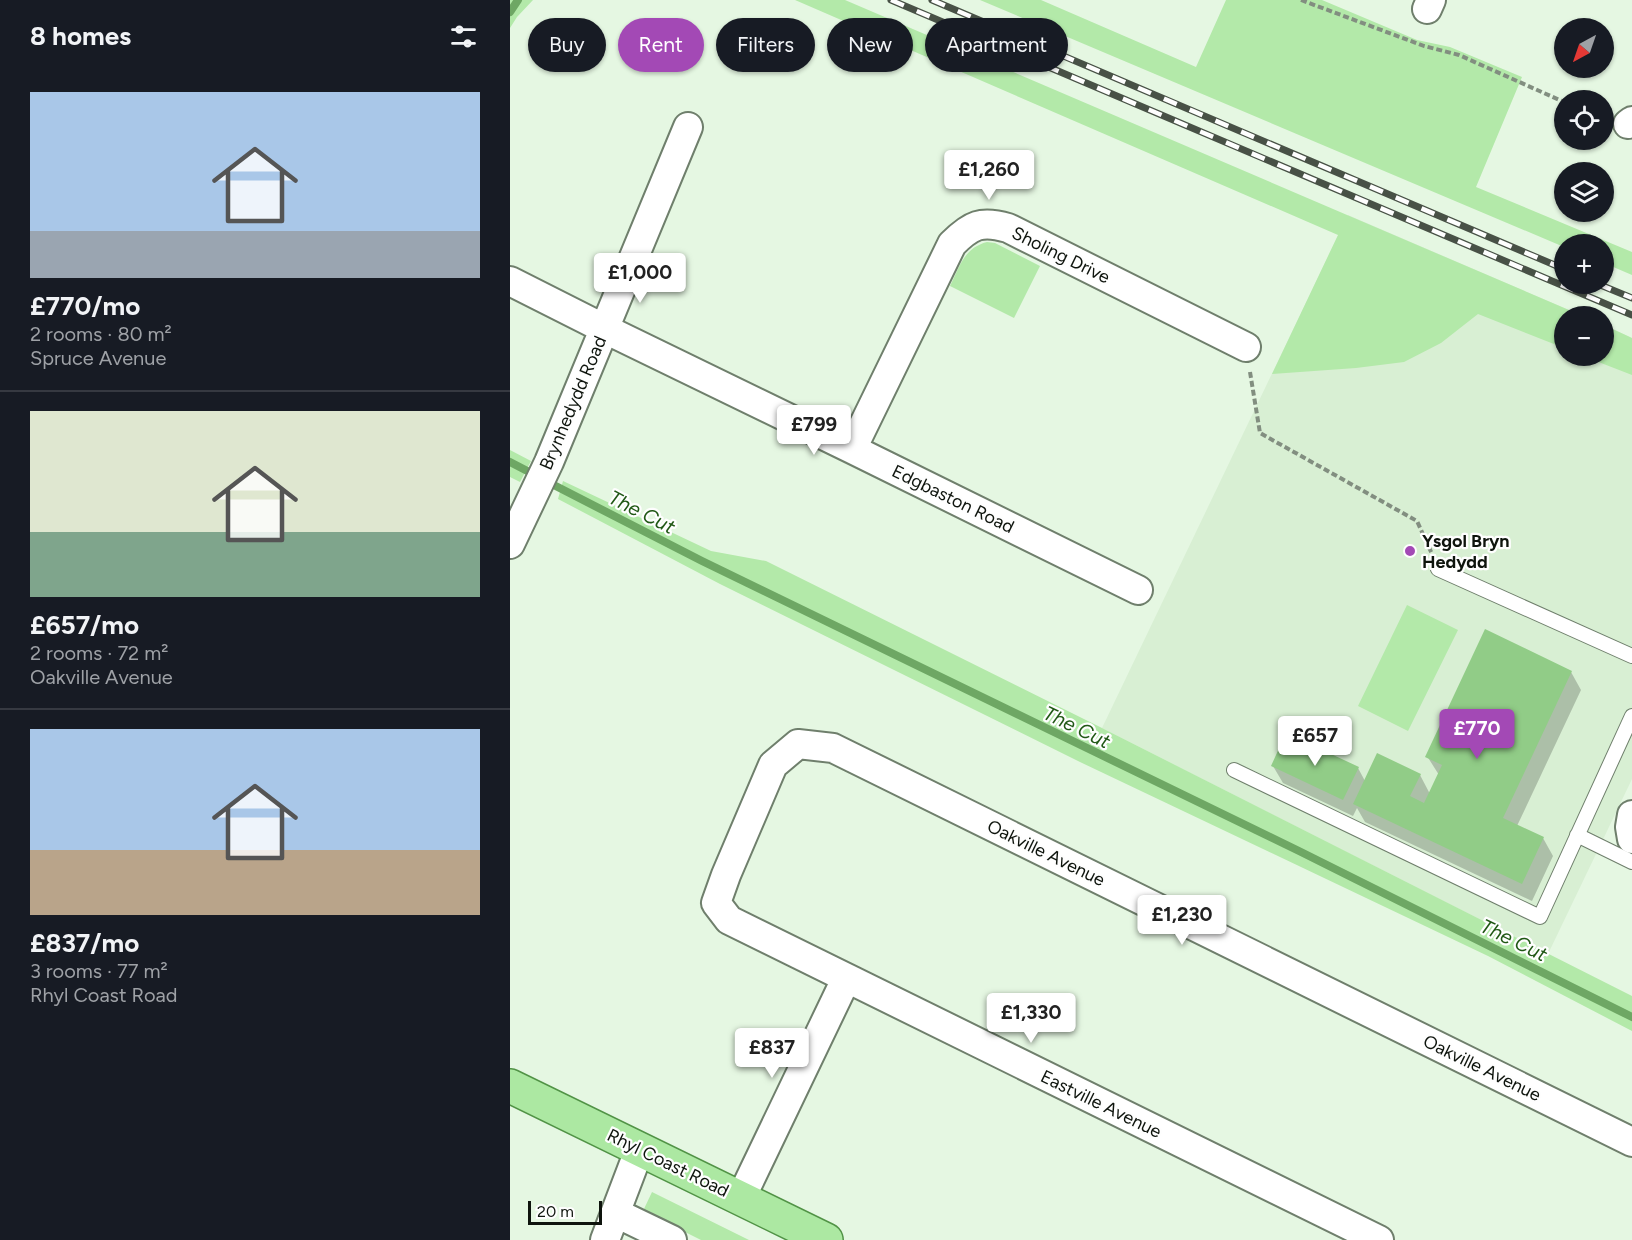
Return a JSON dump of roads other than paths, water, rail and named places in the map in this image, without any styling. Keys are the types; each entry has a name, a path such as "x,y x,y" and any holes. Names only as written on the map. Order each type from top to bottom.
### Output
{"main road":[{"name":"Rhyl Coast Road","path":"510,1086 826,1240"}],"street":[{"name":"Brynhedydd Road","path":"510,544 549,462 688,127"},
{"name":"Sholing Drive","path":"852,448 952,244 963,232 978,225 993,224 1008,228 1245,347"},
{"name":"Edgbaston Road","path":"510,281 1138,590"},
{"name":"Oakville Avenue","path":"749,820 774,765 798,744 832,748 1632,1142"},
{"path":"1632,815 1630,827 1632,838"},
{"name":"Eastville Avenue","path":"749,820 716,903 729,920 1379,1240"},
{"path":"741,1198 846,979"},
{"path":"605,1240 640,1148"},
{"path":"616,1213 672,1240"}],"lane":[{"path":"1438,569 1632,656"},
{"path":"1234,770 1540,917 1632,716"},
{"path":"1577,835 1632,862"}],"waterway":[{"path":"510,12 518,0"},
{"name":"The Cut","path":"510,462 535,475"},
{"name":"The Cut","path":"546,481 702,561 1299,851 1632,1017"}],"railway":[{"path":"891,0 1632,315"},
{"path":"932,0 1554,265"},
{"path":"1614,291 1632,298"}],"place":[{"name":"Ysgol Bryn Hedydd","path":"1410,551"}]}
